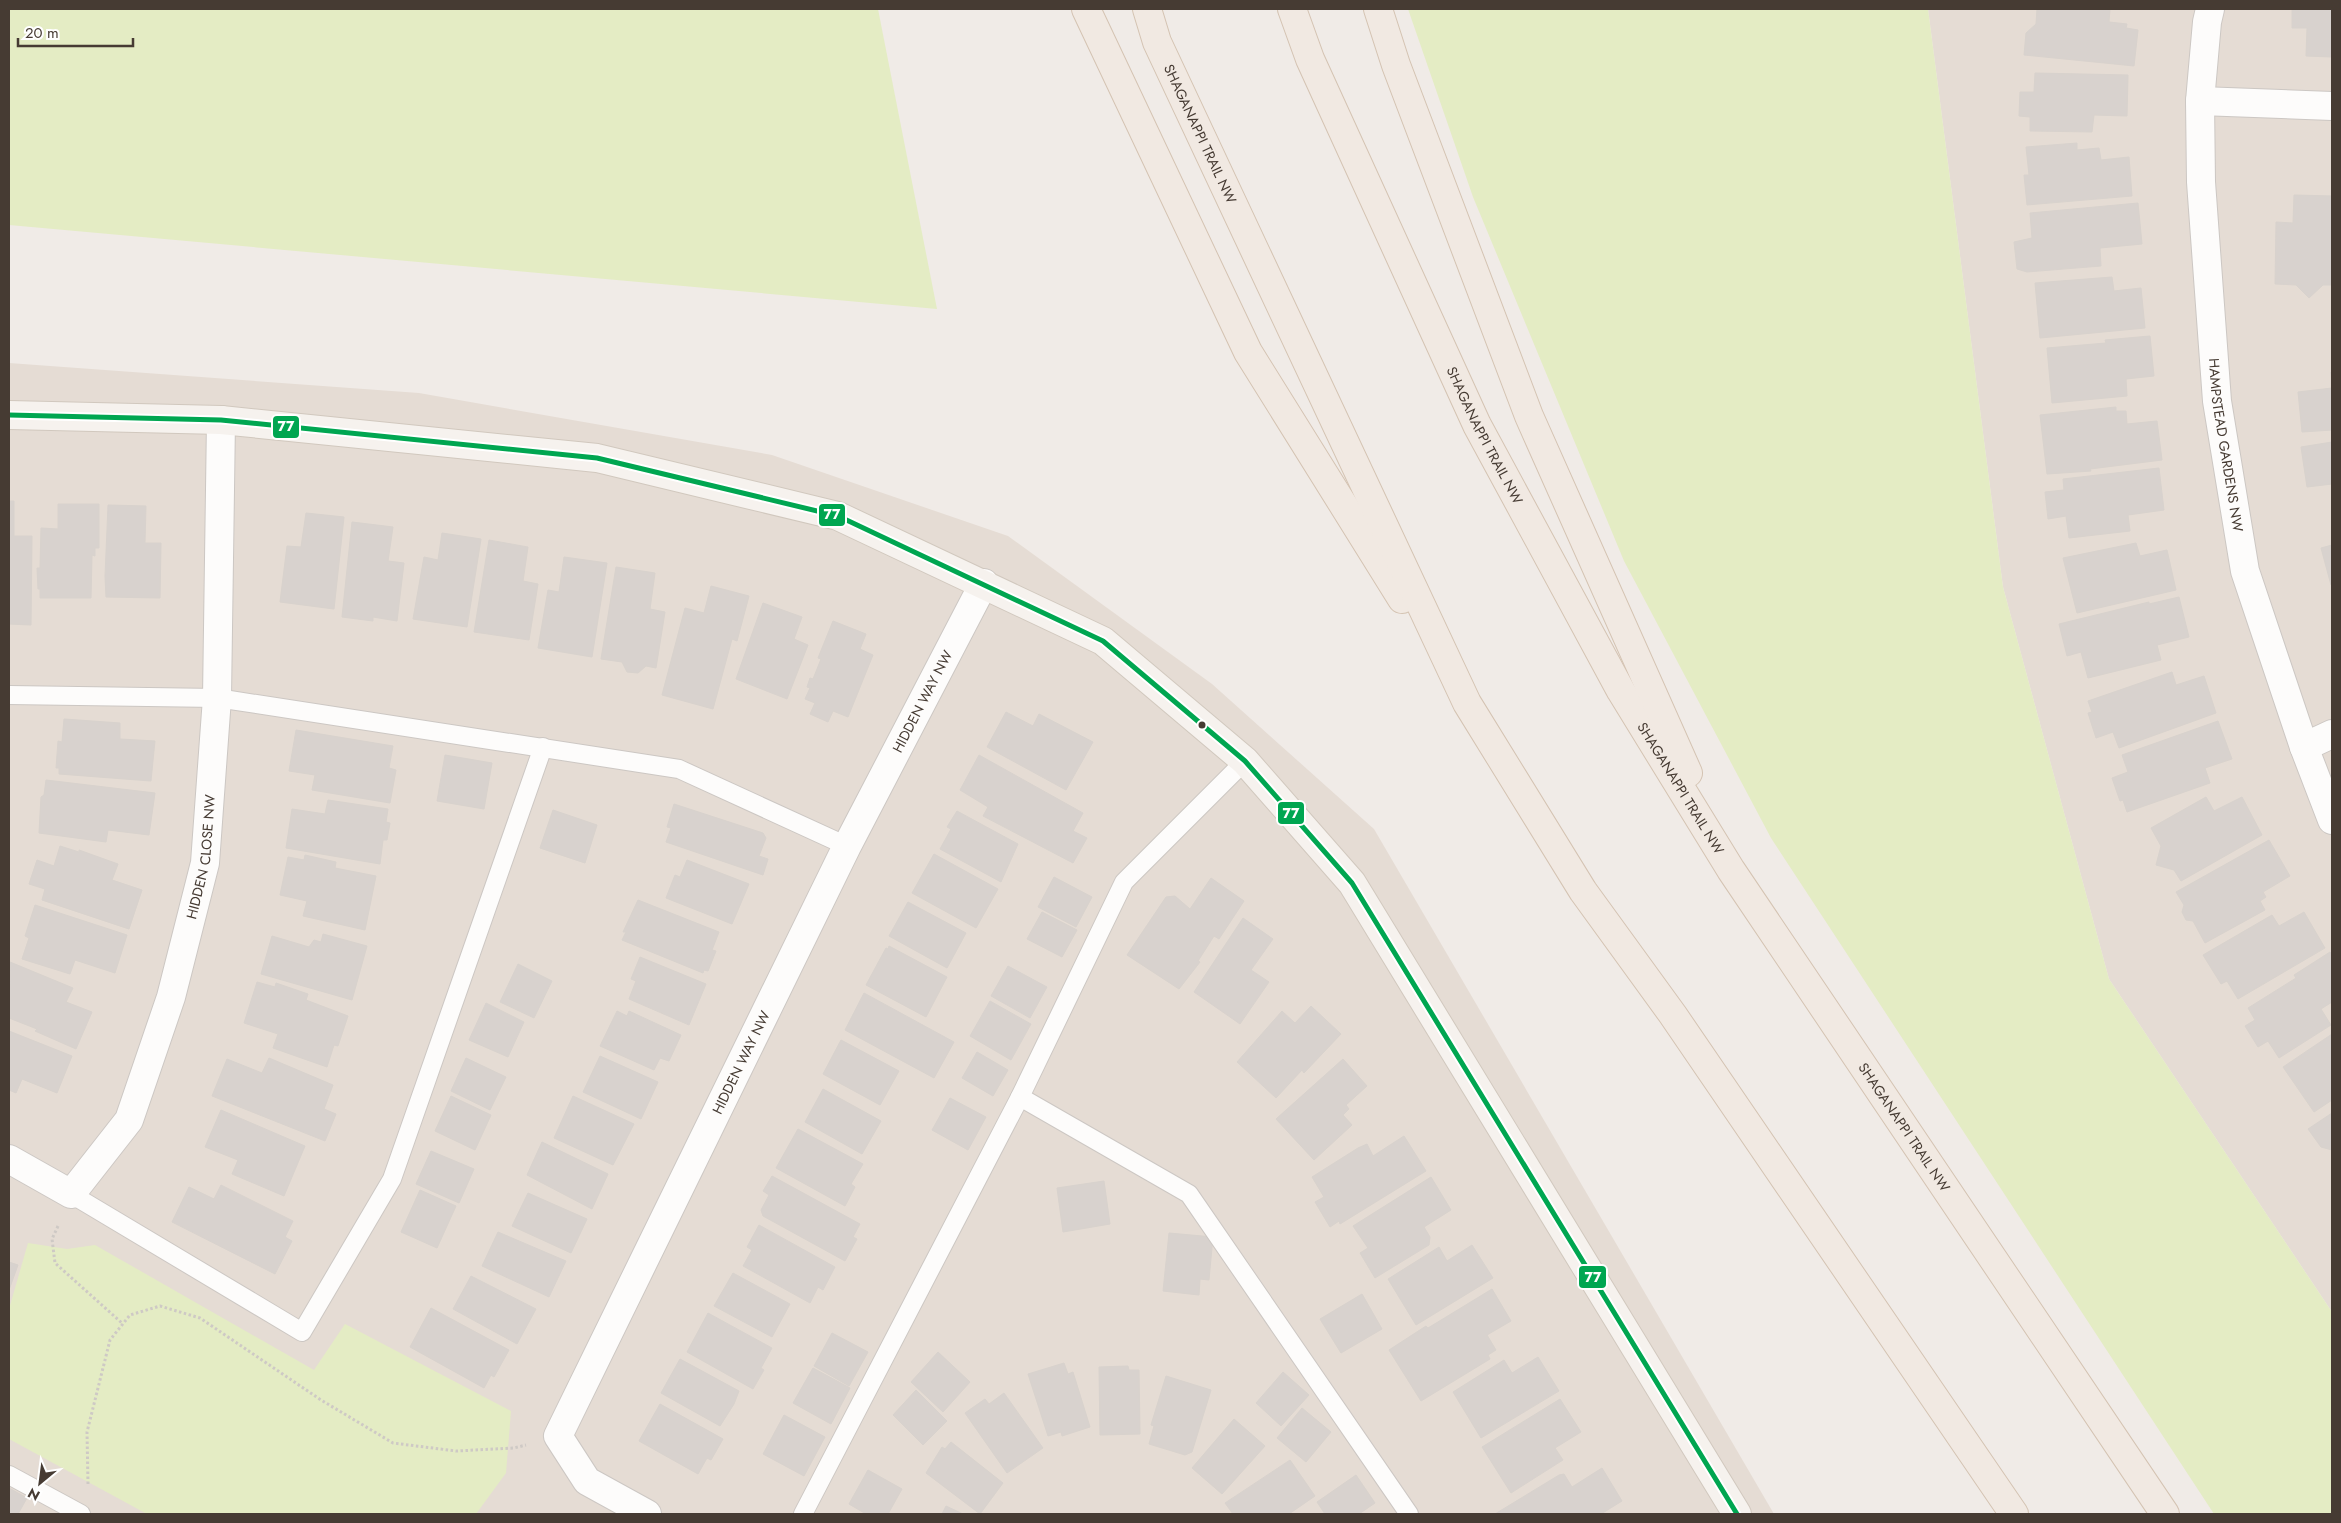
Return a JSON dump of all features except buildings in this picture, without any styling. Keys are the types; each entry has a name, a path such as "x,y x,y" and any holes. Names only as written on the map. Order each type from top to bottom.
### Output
{"main road":[{"path":"1086,9 1248,352 1467,703"},
{"name":"SHAGANAPPI TRAIL NW","path":"1146,9 1157,42 1467,703 1583,891 1673,1015 2014,1514"},
{"name":"SHAGANAPPI TRAIL NW","path":"1292,9 1310,59 1477,425 1621,691 1731,870 2165,1514"},
{"path":"1378,9 1396,65 1529,416 1731,870"}],"street":[{"name":"HAMPSTEAD GARDENS NW","path":"2210,9 2207,22 2200,101 2201,182 2218,411 2245,572 2304,746 2332,820"},
{"path":"2200,101 2332,106"},
{"path":"9,414 221,420 597,458 838,516 984,583 1103,641 1245,761 1352,883 1737,1514"},
{"name":"HIDDEN CLOSE NW","path":"71,1194 129,1120 171,997 205,862 217,698 221,420"},
{"name":"HIDDEN WAY NW","path":"558,1436 847,846 984,583"},
{"path":"2304,746 2332,734"},
{"path":"9,1159 71,1194"},
{"path":"558,1436 587,1482 647,1514"}],"lane":[{"path":"9,695 217,698 679,769 847,846"},
{"path":"71,1194 302,1332 392,1179 543,747"},
{"path":"803,1514 1020,1097 1124,882 1245,761"},
{"path":"1020,1097 1189,1194 1409,1514"},
{"path":"9,1475 78,1513"}],"path":[{"path":"71,1194 52,1239 55,1263 123,1324"},
{"path":"78,1513 89,1483 87,1432 110,1340 130,1315 160,1306 200,1318 321,1400 393,1443 465,1451 514,1448 558,1436"}],"shaded area":[{"path":"1928,9 2332,9 2332,1312 2109,979 2003,587"},
{"path":"9,363 419,393 772,455 1008,536 1212,684 1374,829 1774,1514 9,1514"}],"green space":[{"path":"9,9 878,9 937,309 9,225"},
{"path":"1408,9 1928,9 2003,587 2109,979 2332,1312 2332,1514 2214,1514 1771,838 1624,561 1473,197"},
{"path":"28,1243 67,1249 95,1245 314,1370 345,1324 511,1411 506,1473 476,1514 147,1514 9,1439 9,1309"}],"transit line":[{"name":"77","path":"9,415 221,420 597,458 838,516 1103,641 1245,761 1352,883 1737,1514"}]}
